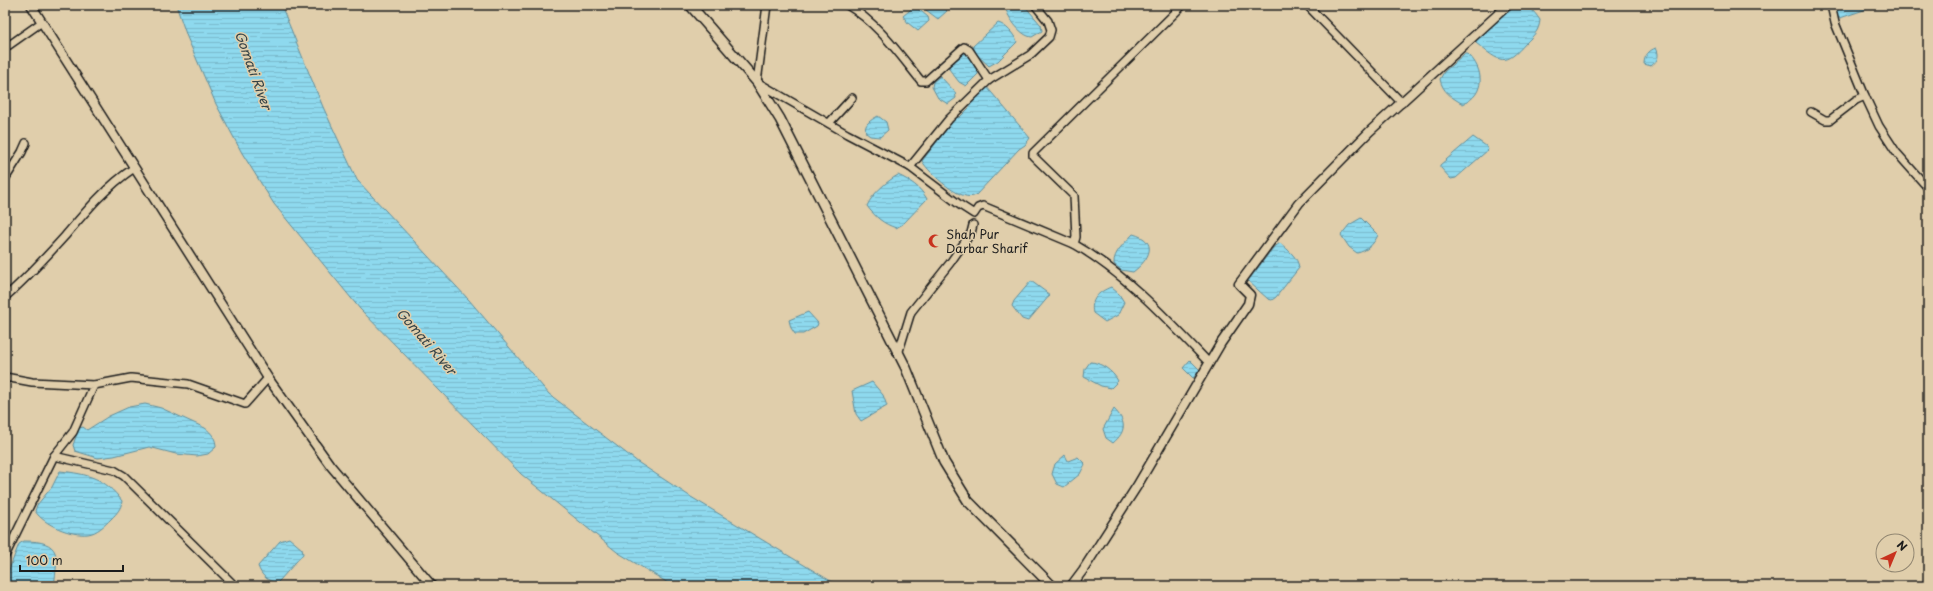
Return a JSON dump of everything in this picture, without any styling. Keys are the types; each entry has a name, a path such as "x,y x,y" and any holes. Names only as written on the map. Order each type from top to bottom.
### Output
{"main road":[{"path":"690,5 757,82 780,119 898,354 944,462 968,501 1052,586"}],"street":[{"path":"31,5 268,378 330,465 432,586"},
{"path":"767,5 757,82 910,167 974,214 978,208 983,206 1074,244 1113,272 1160,312 1209,363"},
{"path":"848,5 861,13 879,31 920,81 926,81 964,47 969,50 989,80"},
{"path":"910,167 949,119 989,80 1030,54 1049,37 1051,30 1048,21 1035,5"},
{"path":"1074,244 1076,237 1074,196 1035,159 1033,153 1183,5"},
{"path":"1307,5 1402,103"},
{"path":"1071,586 1117,518 1209,363 1248,304 1250,295 1240,284 1299,203 1370,131 1508,5"},
{"path":"1831,5 1835,22 1865,96 1879,126 1896,152 1928,188"},
{"path":"5,48 42,22"},
{"path":"1811,112 1824,120 1830,120 1856,100 1865,96"},
{"path":"829,123 852,98"},
{"path":"5,178 22,152 26,143"},
{"path":"5,297 63,239 95,201 119,178 134,168"},
{"path":"898,354 911,312 950,263 971,232 973,225"},
{"path":"5,377 32,382 94,385 131,378 188,384 245,404 268,378"},
{"path":"5,556 54,456 73,432 94,385"},
{"path":"54,456 114,470 124,476 235,586"}],"water":[{"name":"Gomati River","path":"176,5 281,5 323,107 357,180 469,300 549,394 639,463 691,497 839,586 673,586 617,552 521,474 360,309 274,204 242,153 216,104 187,37"},
{"path":"927,5 942,5 947,11 938,19 926,10"},
{"path":"1009,5 1024,5 1041,25 1042,31 1032,37 1020,31 1013,23 1006,10"},
{"path":"1517,5 1528,7 1533,11 1540,20 1539,27 1534,35 1519,51 1508,59 1502,60 1491,55 1476,43 1476,37"},
{"path":"1834,5 1865,5 1867,9 1837,19"},
{"path":"915,6 928,17 929,21 918,31 908,23 903,16"},
{"path":"998,23 1009,30 1017,42 998,61 989,66 976,54 973,46"},
{"path":"1656,48 1658,58 1655,62 1651,66 1644,64 1647,54"},
{"path":"964,52 978,69 978,74 966,86 959,82 949,69 949,65"},
{"path":"1464,54 1468,54 1473,60 1480,74 1480,81 1476,94 1463,104 1448,94 1440,79 1444,72"},
{"path":"940,76 955,92 956,98 948,104 938,98 932,87 933,82"},
{"path":"986,86 1030,138 976,195 970,197 946,186 931,173 922,161 956,117 959,118 970,107 971,101"},
{"path":"878,116 886,122 888,130 880,137 870,136 866,133 866,127 868,123"},
{"path":"1473,137 1486,146 1488,150 1456,178 1451,179 1440,167 1440,165"},
{"path":"898,175 915,185 927,199 903,224 896,228 880,220 867,206 869,201 880,188"},
{"path":"1361,218 1378,235 1370,247 1357,253 1349,247 1341,235 1349,225"},
{"path":"1133,234 1146,241 1149,246 1149,251 1144,262 1133,272 1121,270 1114,264 1114,260 1117,252"},
{"path":"1280,243 1295,257 1299,268 1272,300 1268,299 1248,281 1273,248"},
{"path":"1031,281 1050,295 1028,321 1022,319 1012,306 1014,301"},
{"path":"1111,287 1119,294 1124,302 1118,315 1105,322 1093,313 1092,308 1096,297 1102,291"},
{"path":"808,312 818,323 817,326 803,334 795,334 791,328 789,320"},
{"path":"1190,360 1200,370 1193,378 1183,368"},
{"path":"1090,362 1094,362 1106,368 1116,377 1118,381 1111,388 1101,386 1084,377 1085,369"},
{"path":"872,382 883,395 887,406 861,421 856,414 852,391"},
{"path":"145,404 161,408 205,428 213,436 216,447 208,454 197,456 176,454 149,447 114,456 98,458 75,451 73,445 79,428 83,427 87,430 109,416 129,407"},
{"path":"1114,409 1123,422 1123,430 1118,439 1113,443 1106,438 1103,429"},
{"path":"1065,455 1068,461 1078,457 1085,464 1080,474 1064,487 1057,484 1052,474 1055,464"},
{"path":"60,471 95,478 102,482 116,493 122,501 118,511 101,528 88,534 66,531 45,521 35,511 37,505 52,487"},
{"path":"289,538 302,549 303,554 277,583 270,581 261,572 258,566 280,541"},
{"path":"24,541 45,544 51,547 55,552 56,566 54,586 5,586 5,580 19,544"}],"place":[{"name":"Shah Pur Darbar Sharif","path":"935,241"}]}
